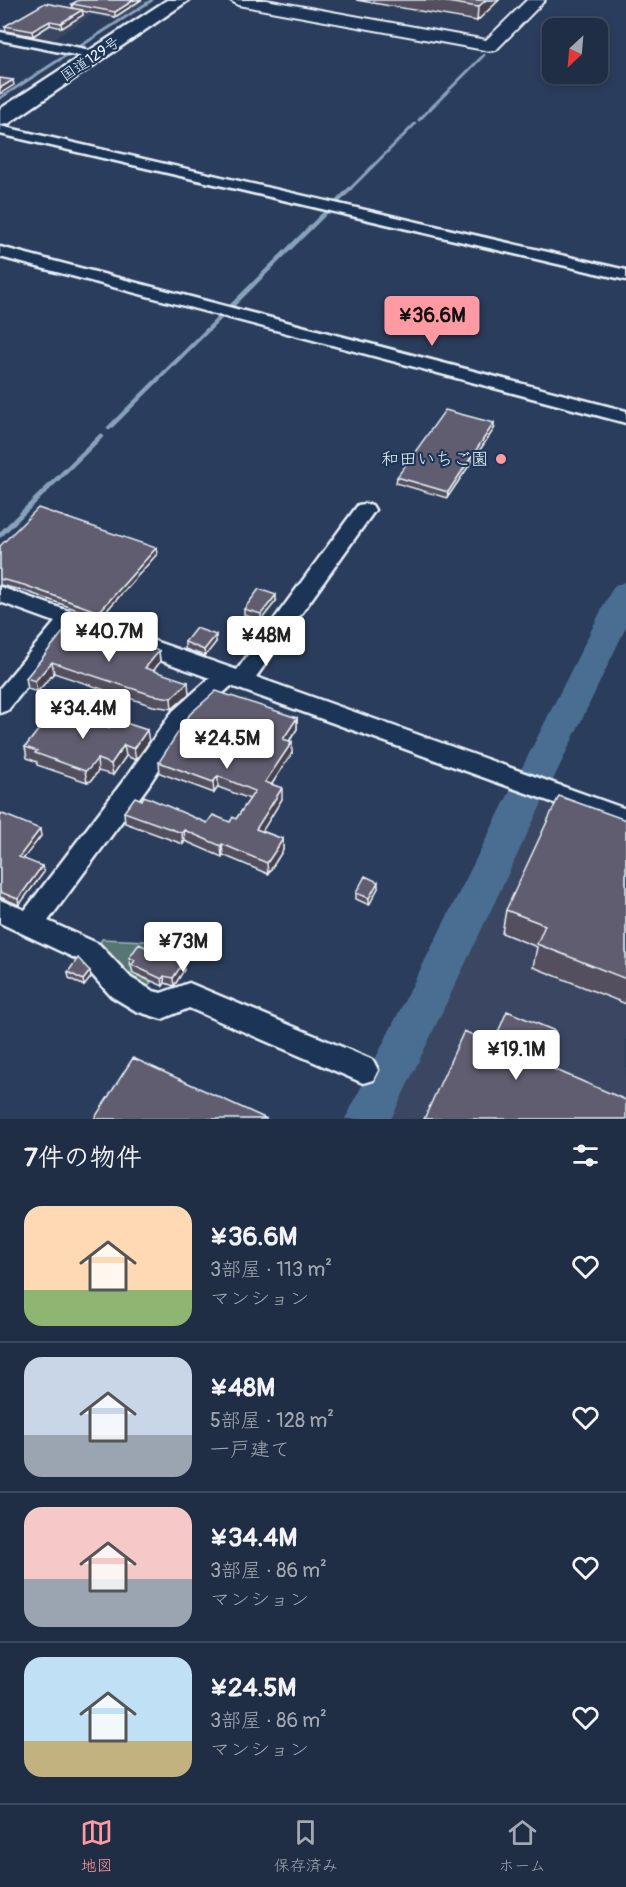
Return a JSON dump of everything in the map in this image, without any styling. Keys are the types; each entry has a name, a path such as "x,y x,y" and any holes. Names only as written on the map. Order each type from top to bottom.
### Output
{"highway":[{"name":"国道129号","path":"0,109 76,52 166,0"},
{"name":"国道129号","path":"0,119 180,0"}],"street":[{"path":"251,1 490,46 537,0"},
{"path":"0,36 76,52"},
{"path":"0,130 626,275"},
{"path":"0,252 626,417"},
{"path":"29,925 139,778 181,717 235,677 364,510"},
{"path":"0,594 626,819"},
{"path":"0,704 69,619"},
{"path":"0,911 89,952 121,987 146,1002 162,1006 189,995 363,1070"}],"shaded area":[{"path":"86,0 148,0 117,20 92,15 45,44 0,33 44,7 68,11"},
{"path":"513,784 626,825 626,1119 347,1119"}],"green space":[{"path":"102,939 146,941 152,944 146,954 139,951 130,965 135,968 132,973 151,982 144,992 99,945"}],"building":[{"path":"79,0 134,0 115,12 72,4"},
{"path":"434,0 486,0 478,7"},
{"path":"45,3 82,10 61,23 50,21 32,31 5,26"},
{"path":"0,78 13,80 0,88"},
{"path":"445,410 494,423 448,492 397,477"},
{"path":"38,508 156,548 99,612 24,585 0,579 0,546"},
{"path":"259,589 276,595 261,614 244,609"},
{"path":"72,621 81,624 74,633 114,645 120,638 159,651 145,668 188,682 171,698 152,695 52,662 35,681 26,678"},
{"path":"196,628 216,635 204,650 185,642"},
{"path":"216,691 297,718 283,739 292,742 265,782 282,788 256,829 283,839 267,863 184,830 182,833 124,812 135,797 142,800 144,796 207,823 213,815 230,822 233,817 236,819 255,791 218,776 213,782 159,762 190,714"},
{"path":"54,710 109,728 117,720 147,730 134,749 124,745 111,764 97,759 85,771 35,753 37,751 25,747"},
{"path":"559,796 626,820 626,979 537,944 545,925 506,910"},
{"path":"0,813 40,829 19,857 42,866 18,899 0,892"},
{"path":"365,876 378,882 369,898 356,893"},
{"path":"148,943 177,956 175,959 183,963 173,978 164,976 162,979 132,965 135,960 129,958 139,944 145,947"},
{"path":"78,958 90,971 83,980 68,972"},
{"path":"507,1011 555,1031 542,1064 626,1100 626,1119 424,1119 464,1031 493,1044"},
{"path":"133,1058 267,1119 94,1119"}],"waterway":[{"path":"0,98 152,0"},
{"path":"419,120 484,55"},
{"path":"334,205 415,124"},
{"path":"109,428 328,210"},
{"path":"0,535 101,436"},
{"path":"368,1119 626,593"}],"place":[{"name":"和田いちご園","path":"501,459"}]}
